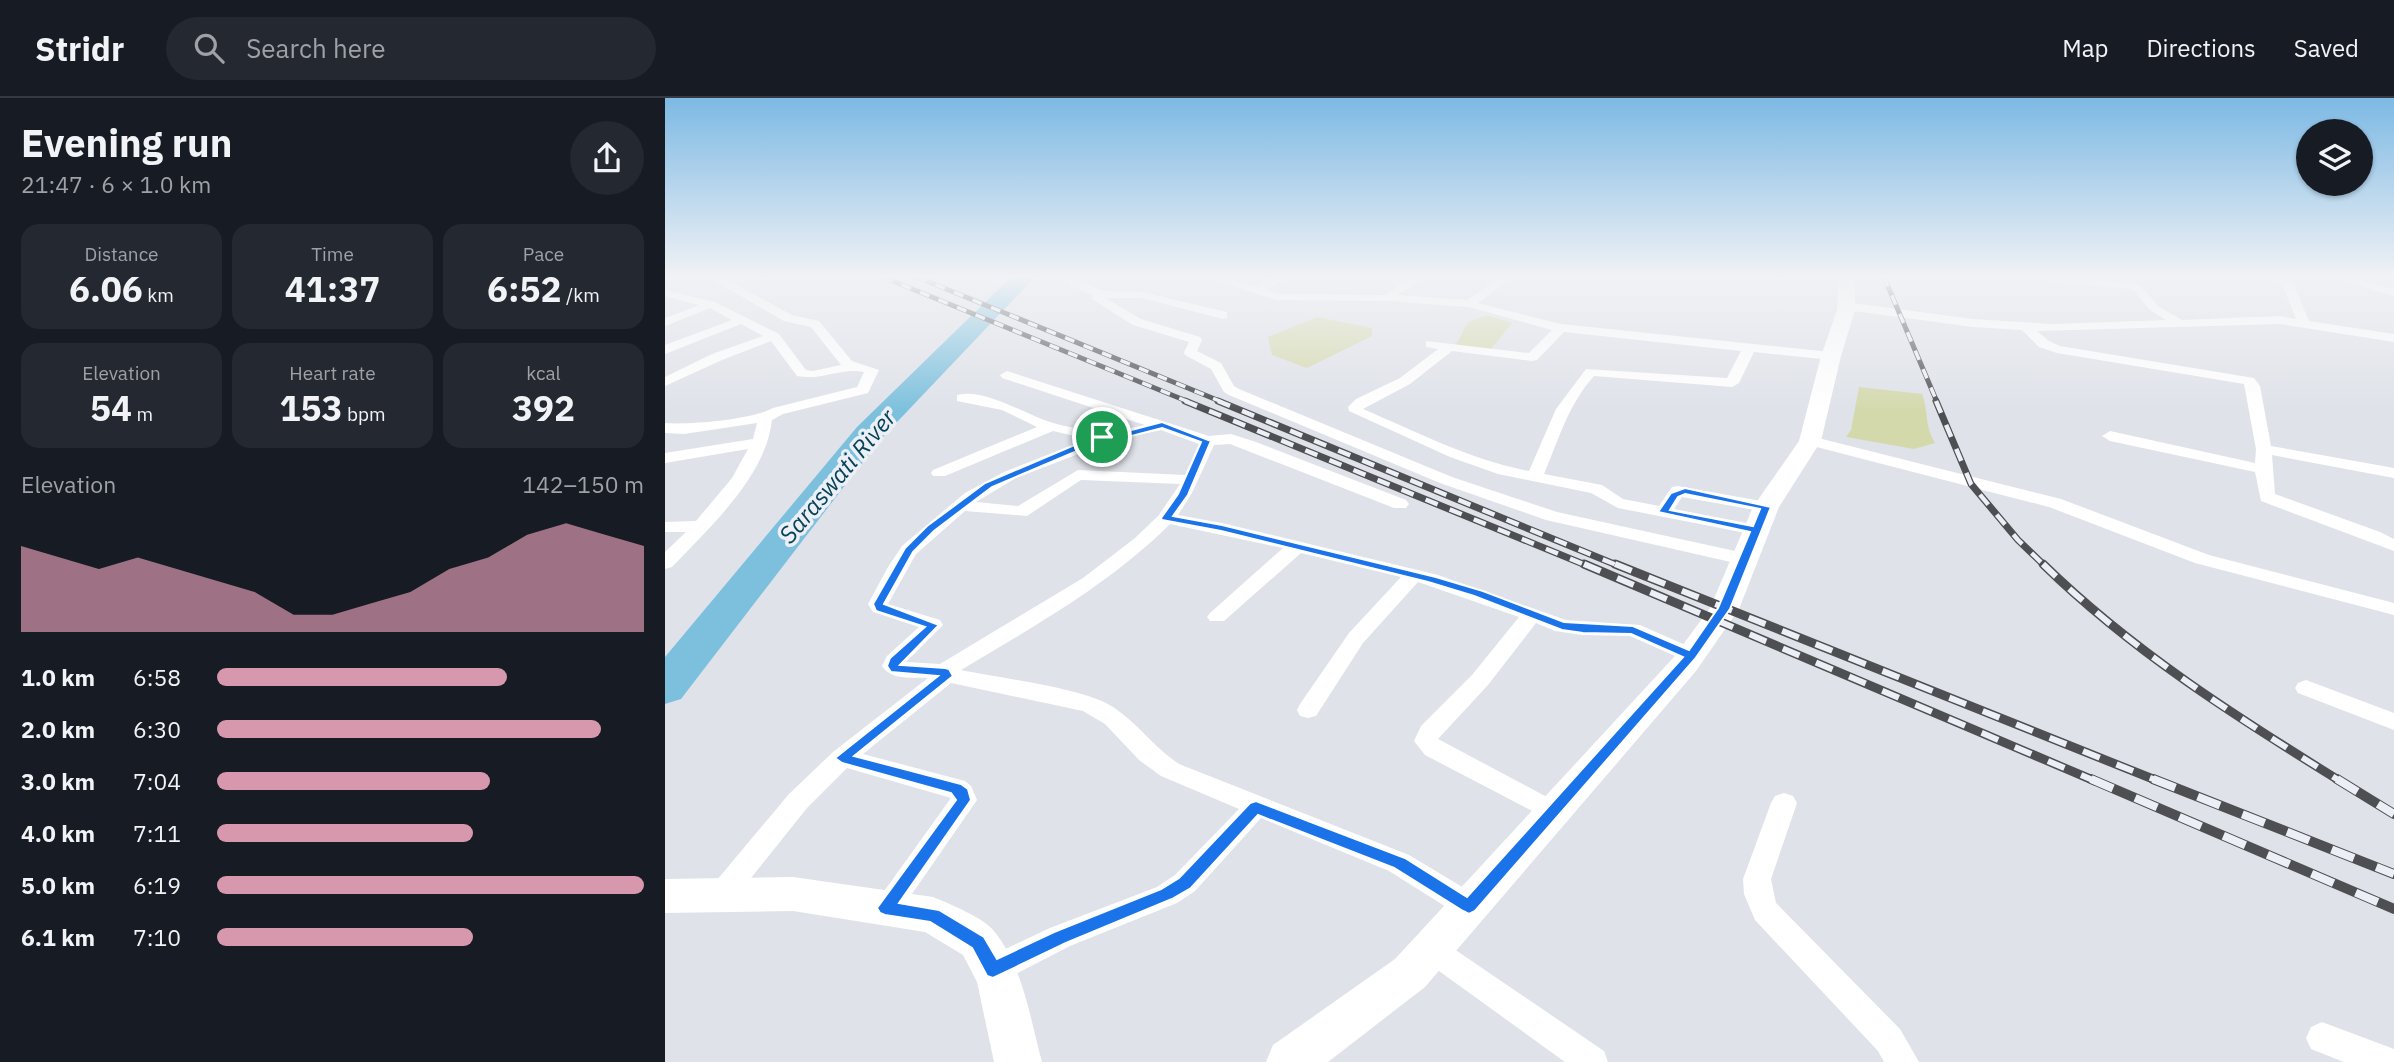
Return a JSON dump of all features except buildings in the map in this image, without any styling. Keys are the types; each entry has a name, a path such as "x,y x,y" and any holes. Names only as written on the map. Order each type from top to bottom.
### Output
{"main road":[{"path":"1290,1062 1410,973 1691,656 1724,609 1755,532 1810,441 1840,322"},
{"path":"665,896 793,894 933,915 978,942 998,978 1018,1062"}],"street":[{"path":"665,350 737,322"},
{"path":"747,322 773,336 802,373 813,375 853,366"},
{"path":"665,428 763,419 778,411 867,388 873,370 848,364 815,324 806,322"},
{"path":"1137,322 1196,340 1190,352 1216,366 1229,389 1234,392 1446,480 1552,516 1755,532"},
{"path":"1538,322 1561,328 1831,356"},
{"path":"2000,322 2026,327 2119,328 2214,322"},
{"path":"2303,322 2394,338"},
{"path":"2026,327 2044,344 2057,349 2249,381 2253,386 2265,449 2265,493 2272,500 2374,536 2394,546"},
{"path":"1431,344 1532,357 1561,328"},
{"path":"665,382 717,357 773,336"},
{"path":"1450,346 1405,381 1361,402 1356,411 1456,454 1534,478 1595,489 1618,503 1755,532"},
{"path":"1534,478 1556,418 1565,402 1591,372 1669,376 1728,383 1734,382 1749,348"},
{"path":"1007,375 1206,441 1231,439 1251,445 1400,504"},
{"path":"1006,407 1049,388"},
{"path":"962,398 1006,407 1050,427 1102,437 1120,436 1162,425"},
{"path":"665,563 734,485 762,442 763,419"},
{"path":"939,473 1050,427"},
{"path":"2110,436 2263,469"},
{"path":"1102,437 1089,445 999,480 961,505 909,550 879,604 885,612 933,625 893,666 896,669 946,674 1089,704 1106,710 1153,761 1256,807 1399,863 1469,906"},
{"path":"721,895 798,801 842,758 946,674 1093,579 1128,553 1166,518 1189,480 1206,441"},
{"path":"1810,441 2055,503 2202,559 2394,609"},
{"path":"665,458 762,442"},
{"path":"2265,449 2394,473"},
{"path":"961,505 1021,512 1080,475 1189,480"},
{"path":"1663,512 1678,491 1755,532"},
{"path":"1166,518 1222,528 1414,575 1479,594 1571,628 1633,630 1691,656"},
{"path":"665,527 699,526"},
{"path":"1217,617 1295,548"},
{"path":"1308,710 1356,638 1414,575"},
{"path":"1532,614 1480,680 1429,732 1426,741 1433,749 1553,812"},
{"path":"2306,688 2394,722"},
{"path":"842,758 956,788 963,793 964,800 958,810 885,908"},
{"path":"1784,803 1757,879 1758,894 1765,911 1889,1040 1903,1062"},
{"path":"993,970 1060,937 1176,889 1199,870 1256,807"},
{"path":"1431,949 1592,1062"},
{"path":"2322,1038 2386,1062"}],"green space":[{"path":"1305,322 1342,322 1372,328 1372,336 1307,368 1272,355 1268,337"},
{"path":"1469,322 1512,323 1490,350 1455,346"},
{"path":"1859,387 1922,394 1929,430 1935,443 1914,449 1846,437 1851,430"}],"waterway":[{"name":"Saraswati River","path":"665,688 868,434 979,322"}],"railway":[{"path":"993,322 1189,402"},
{"path":"1027,322 1222,402"},
{"path":"1903,322 1937,402"},
{"path":"1185,401 1588,566"},
{"path":"1218,401 1619,566"},
{"path":"1936,401 1971,484 2018,540 2045,566"},
{"path":"1584,564 2095,781"},
{"path":"1615,564 2158,781"},
{"path":"2043,564 2148,653 2223,706 2340,781"},
{"path":"2091,779 2394,909"},
{"path":"2153,779 2394,874"},
{"path":"2337,779 2394,814"}],"route":[{"path":"1102,437 1089,445 988,485 931,529 909,550 897,568 879,604 880,608 885,612 931,624 933,628 895,661 893,666 896,669 945,672 947,676 842,758 956,788 963,793 964,800 958,810 885,908 933,915 978,942 993,970 1060,937 1167,894 1185,883 1256,807 1399,863 1469,906 1685,664 1691,656 1718,619 1724,609 1756,530 1663,512 1674,495 1678,491 1685,491 1766,507 1724,609 1691,656 1633,630 1562,626 1431,579 1295,548 1222,528 1166,518 1183,495 1206,441 1162,425 1120,436 1102,437"}]}
